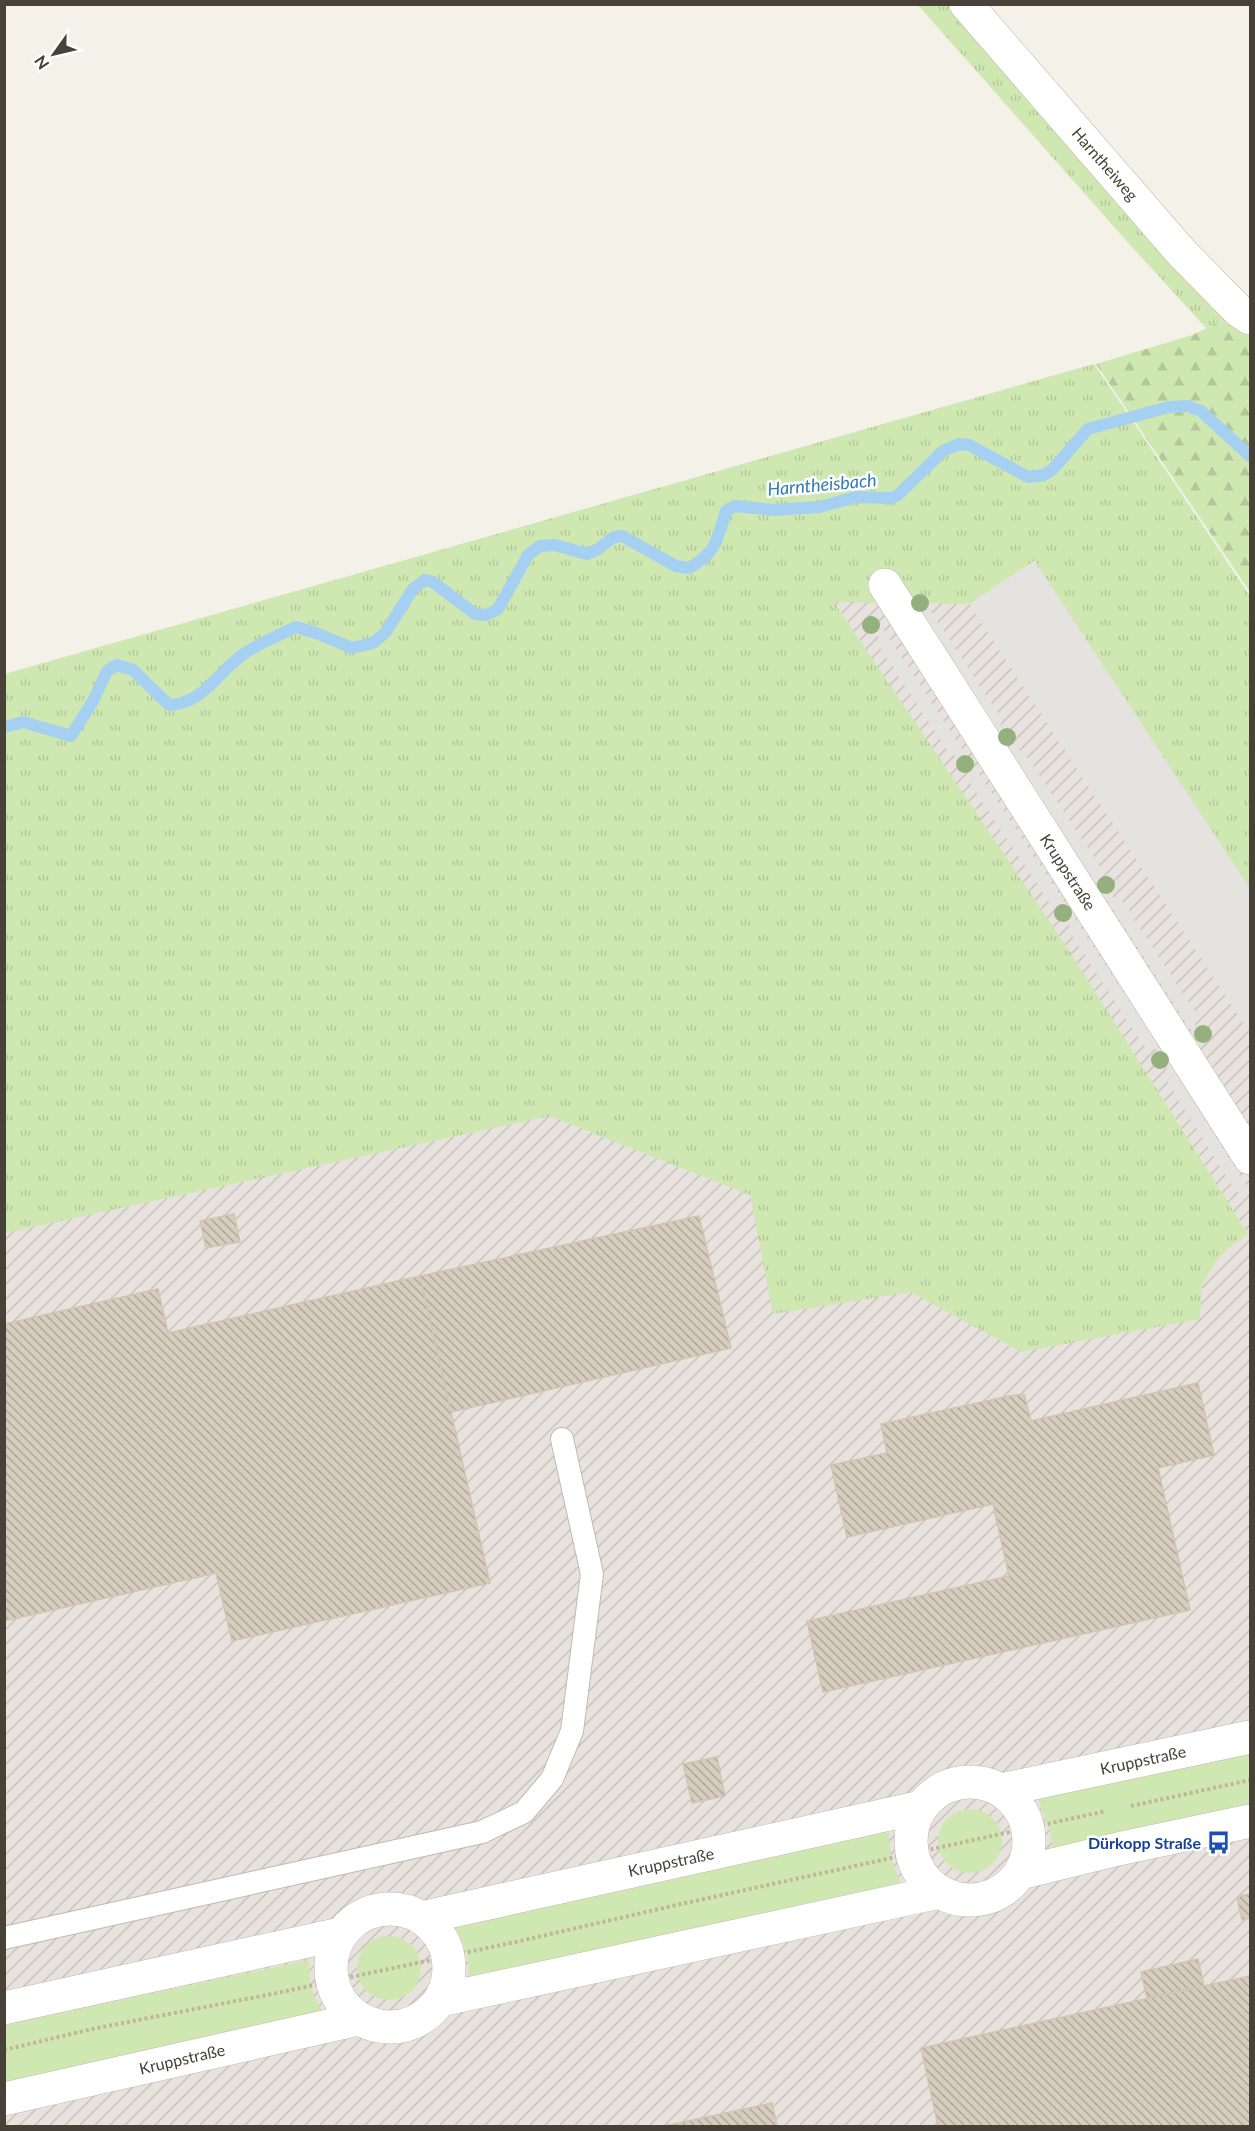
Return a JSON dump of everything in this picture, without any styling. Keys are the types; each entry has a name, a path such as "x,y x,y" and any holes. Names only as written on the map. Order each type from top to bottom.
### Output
{"street":[{"name":"Harntheiweg","path":"966,4 1182,253 1238,310 1251,318"},
{"name":"Kruppstraße","path":"885,585 1251,1158"},
{"name":"Kruppstraße","path":"1001,1790 1251,1737"},
{"name":"Kruppstraße","path":"4,2008 340,1934 357,1918 377,1910 400,1909 421,1918 921,1807 937,1791 957,1782 980,1782 1001,1790 1023,1813 1028,1829 1030,1844 1027,1859 1020,1873 1008,1887 993,1896 975,1900 956,1899 939,1892 440,2000 428,2014 412,2023 394,2028 376,2026 359,2019 346,2009 331,1981"},
{"path":"921,1807 911,1829 912,1854 917,1868 927,1882 939,1892"},
{"name":"Kruppstraße","path":"1020,1873 1251,1821"},
{"path":"421,1918 433,1928 448,1956 449,1971 440,2000"},
{"path":"331,1981 331,1957 340,1934"},
{"name":"Kruppstraße","path":"4,2099 359,2019"}],"lane":[{"path":"4,1938 482,1832 524,1812 552,1779 572,1731 592,1574 562,1439"}],"path":[{"path":"1122,1808 1251,1780"},
{"path":"4,2050 92,2029 448,1956 1110,1811"}],"shaded area":[{"path":"1094,364 1250,596 1250,2126 5,2126 5,674"},
{"path":"1034,561 1250,889 1250,1033 969,604"},
{"path":"915,610 932,613 1002,719 998,737"},
{"path":"881,626 968,758 950,754 877,643"},
{"path":"1005,747 1023,751 1100,866 1097,884"},
{"path":"974,767 1066,905 1050,903 971,785"},
{"path":"1104,895 1121,899 1197,1015 1194,1034"},
{"path":"1071,913 1161,1050 1145,1047 1069,931"},
{"path":"1168,1061 1250,1194 1236,1192 1165,1078"}],"green space":[{"path":"918,5 951,5 1230,317 1206,328"},
{"path":"1230,317 1250,331 1250,592 1096,364 1192,335"},
{"path":"1094,364 1250,596 1250,889 1035,561 969,604 834,602 1068,949 1248,1234 1220,1255 1202,1285 1200,1319 1021,1352 911,1292 773,1314 750,1195 550,1116 5,1233 5,674"},
{"path":"1250,1751 1250,1807 1053,1849 1051,1834 1038,1799"},
{"path":"964,1809 976,1809 993,1818 1000,1829 1002,1841 1000,1853 993,1864 976,1873 964,1873 952,1868 943,1859 938,1847 938,1835 943,1823 952,1814"},
{"path":"889,1832 892,1858 901,1883 469,1980 466,1953 455,1927"},
{"path":"389,1936 412,1945 421,1968 412,1991 389,2000 366,1991 357,1968 366,1945"},
{"path":"309,1960 311,1987 322,2011 5,2083 4,2025"}],"building":[{"path":"234,1214 240,1242 206,1248 200,1221"},
{"path":"699,1216 731,1348 451,1412 420,1276"},
{"path":"420,1276 490,1583 232,1641 216,1573 4,1621 4,1324 158,1289 168,1333"},
{"path":"1198,1383 1214,1455 1158,1468 1190,1610 823,1692 807,1621 1009,1576 993,1504 847,1537 831,1465 887,1453 881,1424 1024,1394 1031,1421"},
{"path":"717,1757 725,1796 692,1803 683,1764"},
{"path":"1250,1894 1250,1918 1242,1920 1237,1897"},
{"path":"1198,1959 1204,1986 1147,1998 1141,1972"},
{"path":"1250,1976 1250,2126 938,2126 921,2048"},
{"path":"772,2103 777,2126 744,2126 740,2110"},
{"path":"740,2110 744,2126 665,2126"}],"waterway":[{"name":"Harntheisbach","path":"4,727 23,722 71,736 93,701 107,671 117,665 133,670 169,705 192,699 245,653 296,627 352,648 373,643 385,633 413,589 425,580 433,582 475,614 486,615 498,609 528,555 540,546 555,545 587,554 614,537 622,536 676,566 689,568 711,551 718,538 726,511 735,506 774,510 819,507 856,497 892,498 898,495 943,451 959,444 969,445 1028,477 1044,475 1052,470 1088,429 1169,407 1188,406 1201,411 1250,456"}],"place":[{"name":"Dürkopp Straße","path":"1219,1843"}]}
